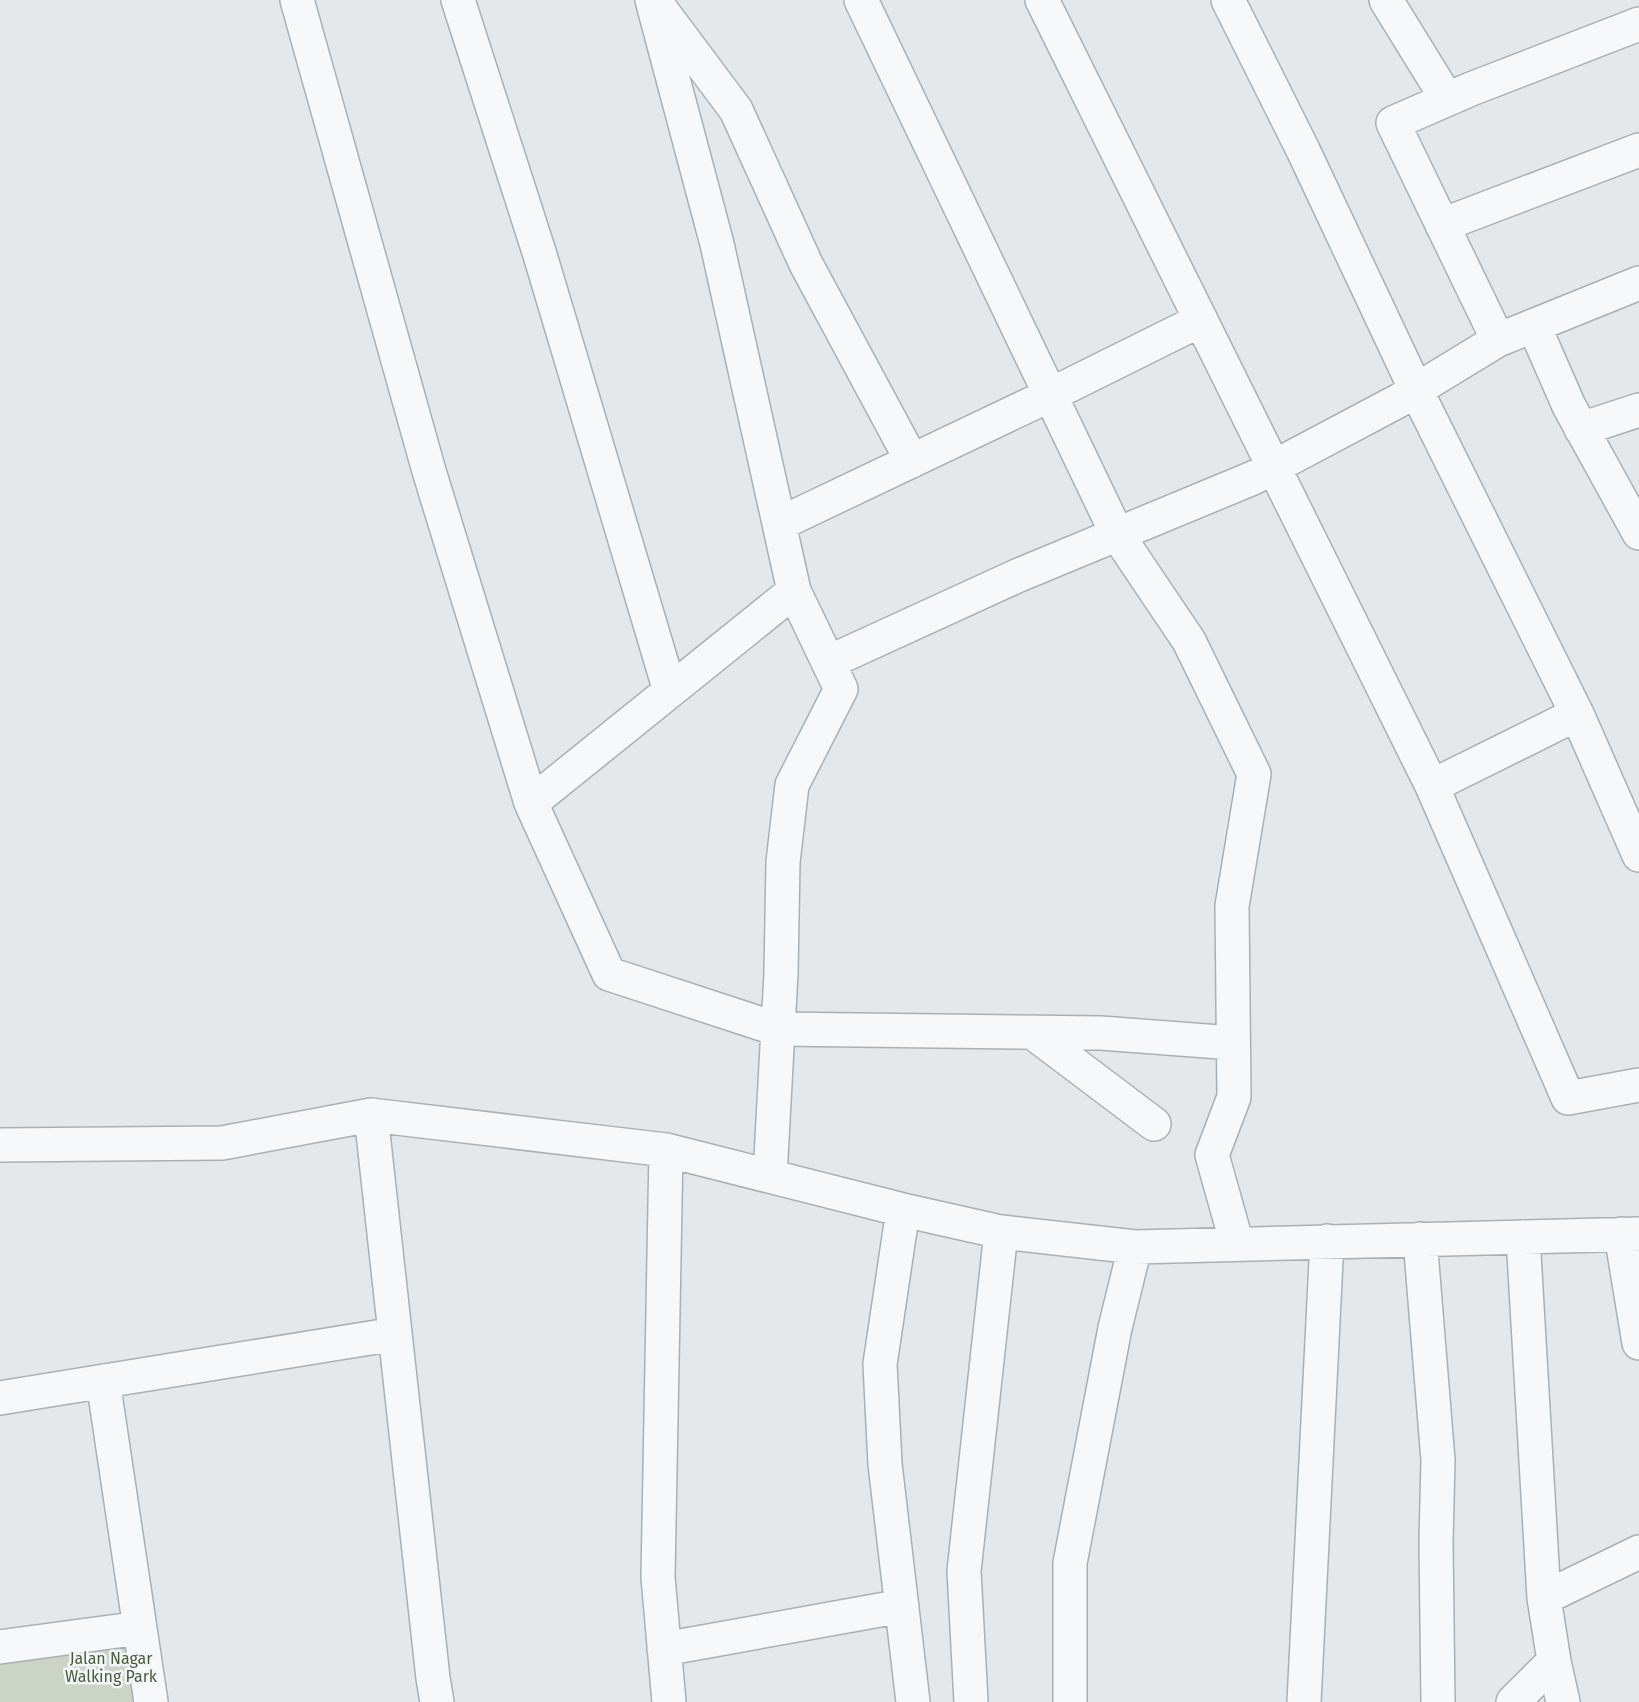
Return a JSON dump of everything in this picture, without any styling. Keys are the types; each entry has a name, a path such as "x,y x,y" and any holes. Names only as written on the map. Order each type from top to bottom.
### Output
{"street":[{"path":"297,0 429,471 531,803 609,974 777,1029 1101,1033 1233,1043"},
{"path":"458,0 540,255 670,691"},
{"path":"653,0 736,110 806,264 912,461"},
{"path":"653,0 717,244 794,591 841,689 792,785 783,862 770,1176"},
{"path":"861,0 1117,534 1189,641 1254,774 1232,906 1234,1097 1212,1155 1237,1244"},
{"path":"1042,0 1432,786 1568,1098 1639,1085"},
{"path":"1228,0 1416,390 1577,714 1639,855"},
{"path":"1386,0 1447,99"},
{"path":"1498,340 1394,123 1447,99 1639,24"},
{"path":"1442,225 1639,150"},
{"path":"828,662 1018,575 1253,478 1416,390 1498,340 1639,284"},
{"path":"778,524 1050,395 1201,320"},
{"path":"1533,326 1569,406 1638,528"},
{"path":"1581,429 1639,410"},
{"path":"531,803 794,591"},
{"path":"1432,786 1577,714"},
{"path":"1032,1032 1154,1124"},
{"path":"0,1145 222,1143 371,1115 666,1150 903,1210 1001,1232 1135,1247 1630,1234 1639,1343"},
{"path":"371,1115 437,1702"},
{"path":"666,1150 658,1577 669,1702"},
{"path":"903,1210 880,1364 885,1464 913,1702"},
{"path":"971,1702 964,1571 1001,1232"},
{"path":"1522,1237 1544,1598 1563,1702"},
{"path":"1420,1239 1438,1460 1438,1702"},
{"path":"1304,1702 1327,1241"},
{"path":"1070,1702 1070,1563 1115,1328 1135,1247"},
{"path":"0,1398 395,1334"},
{"path":"103,1381 151,1702"},
{"path":"1544,1598 1639,1552"},
{"path":"664,1649 902,1606"},
{"path":"0,1647 140,1628"},
{"path":"1514,1702 1554,1661"}],"green space":[{"name":"Jalan Nagar Walking Park","path":"140,1628 151,1702 0,1702 0,1647"}]}
